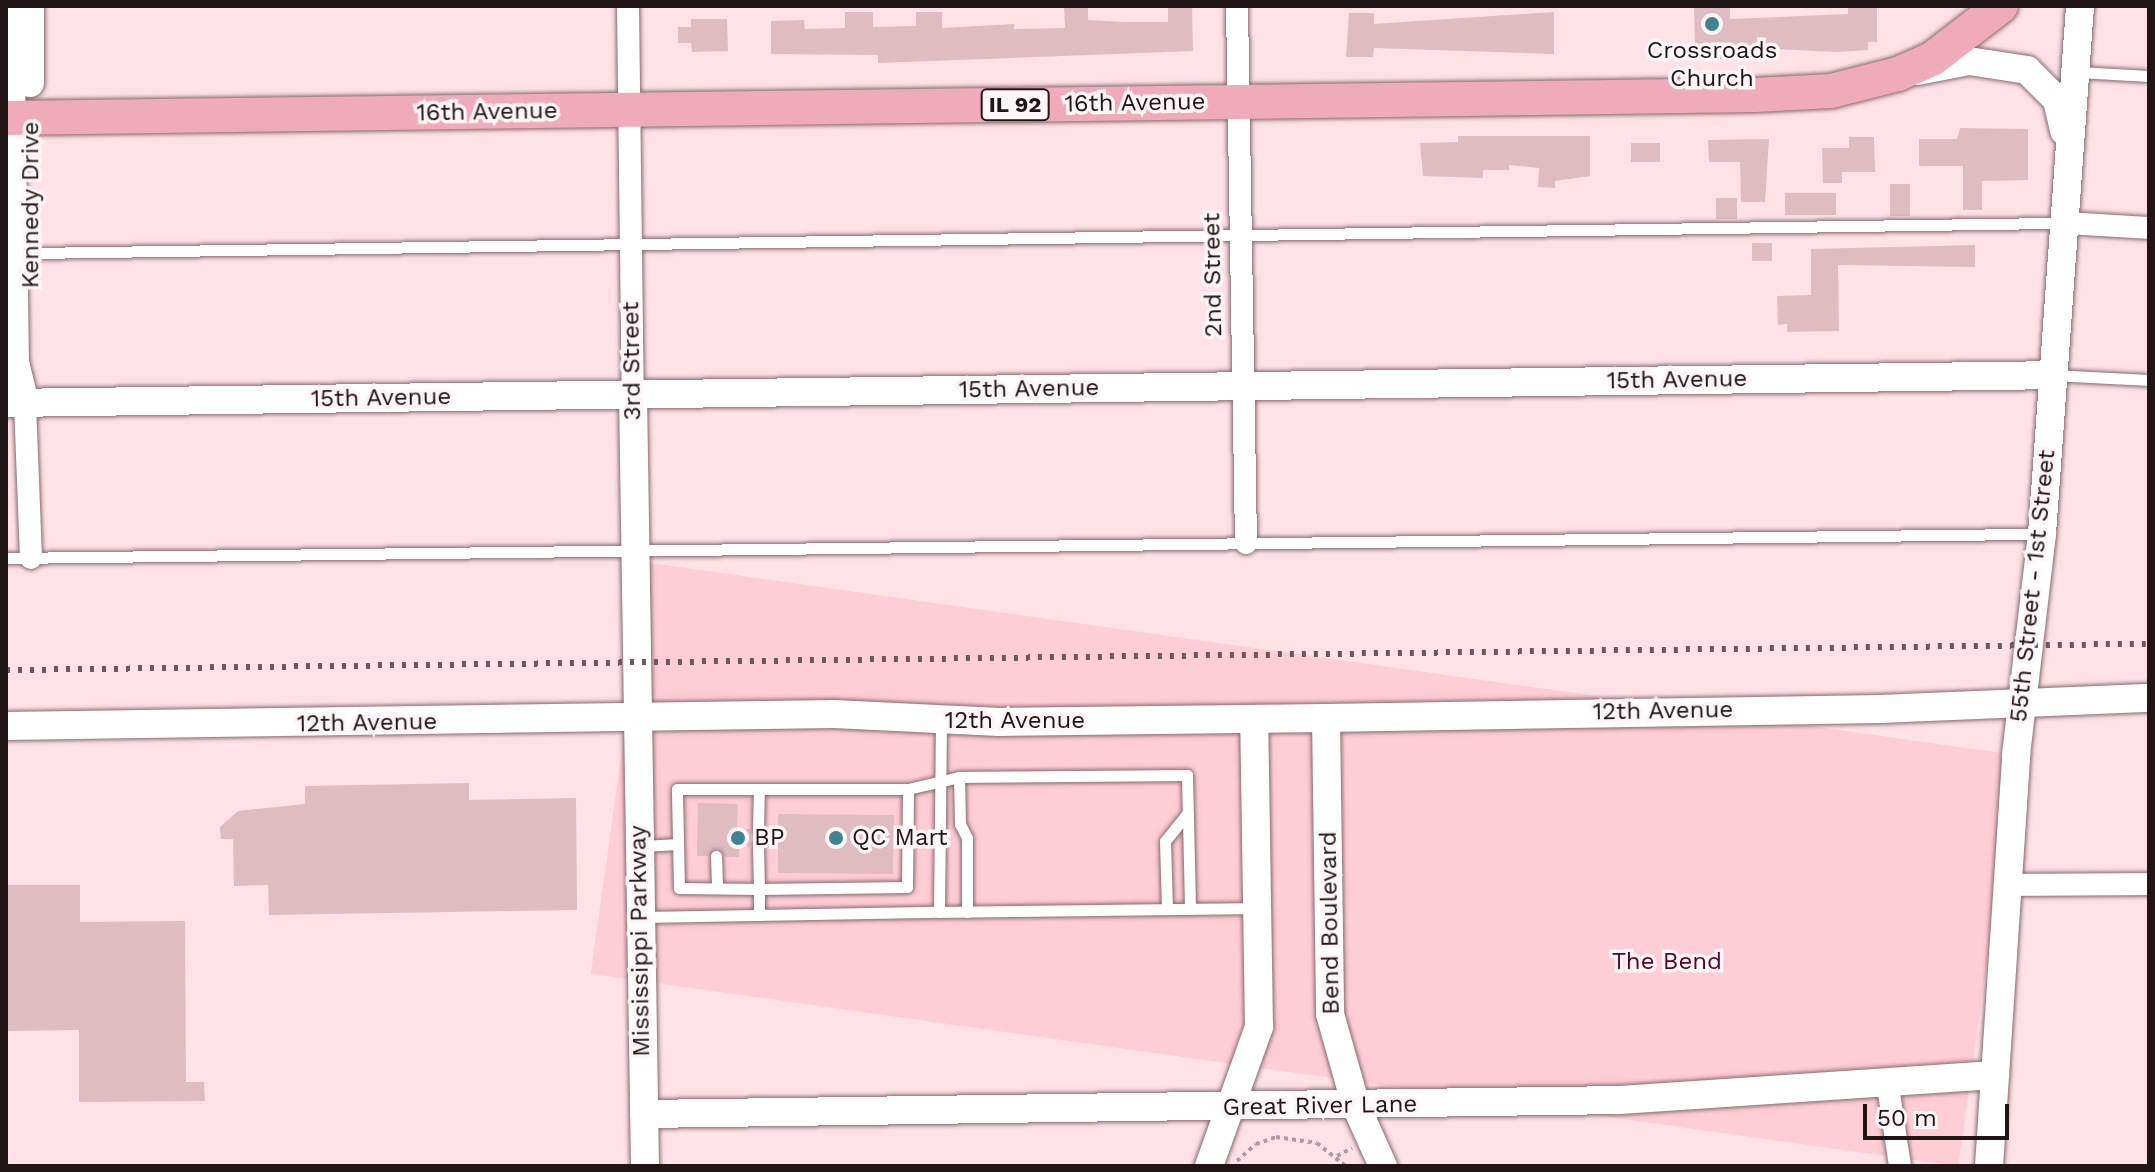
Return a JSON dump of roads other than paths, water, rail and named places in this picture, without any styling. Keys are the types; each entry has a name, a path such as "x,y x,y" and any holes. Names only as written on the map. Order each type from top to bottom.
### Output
{"main road":[{"name":"16th Avenue","path":"16,118 1755,95 1831,91 1898,74 1932,59 2001,6"}],"street":[{"name":"Kennedy Drive","path":"10,6 16,118 17,254 33,362 15,403 31,558"},
{"name":"Kennedy Drive","path":"16,118 30,6"},
{"name":"3rd Street","path":"628,6 635,717"},
{"name":"2nd Street","path":"1237,6 1240,386 1246,543"},
{"name":"55th Street - 1st Street","path":"1989,1166 2016,752 2042,534 2080,6"},
{"path":"1898,74 1969,61 2027,70 2057,100 2070,156"},
{"path":"2065,223 2149,228"},
{"name":"15th Avenue","path":"15,403 2052,375"},
{"name":"12th Avenue","path":"6,726 834,714 941,720 1254,719 2149,698"},
{"name":"Mississippi Parkway","path":"635,717 645,1166"},
{"name":"Bend Boulevard","path":"1326,718 1330,1014 1356,1106 1383,1166"},
{"path":"1209,1166 1259,1027 1254,719"},
{"path":"2009,885 2149,884"},
{"name":"Great River Lane","path":"644,1114 1619,1100 1995,1075"},
{"path":"1887,1080 1900,1166"}],"lane":[{"path":"2076,72 2149,76"},
{"path":"17,254 2065,223"},
{"path":"2052,375 2149,380"},
{"path":"6,558 2042,534"},
{"path":"939,912 941,720"},
{"path":"908,789 907,887 679,888 677,789 908,789 959,777 1187,775 1190,909"},
{"path":"959,777 960,824 967,838 967,912"},
{"path":"715,789 716,804"},
{"path":"758,829 759,789"},
{"path":"1167,909 1165,841 1188,813"},
{"path":"637,846 678,844"},
{"path":"758,846 759,915"},
{"path":"716,856 717,888"},
{"path":"639,918 1257,908"}],"railway":[{"path":"6,670 2149,644"}],"place":[{"name":"Crossroads Church","path":"1712,24"},
{"name":"BP","path":"738,838"},
{"name":"QC Mart","path":"836,838"}],"park label":[{"name":"The Bend","path":"1667,962"}]}
